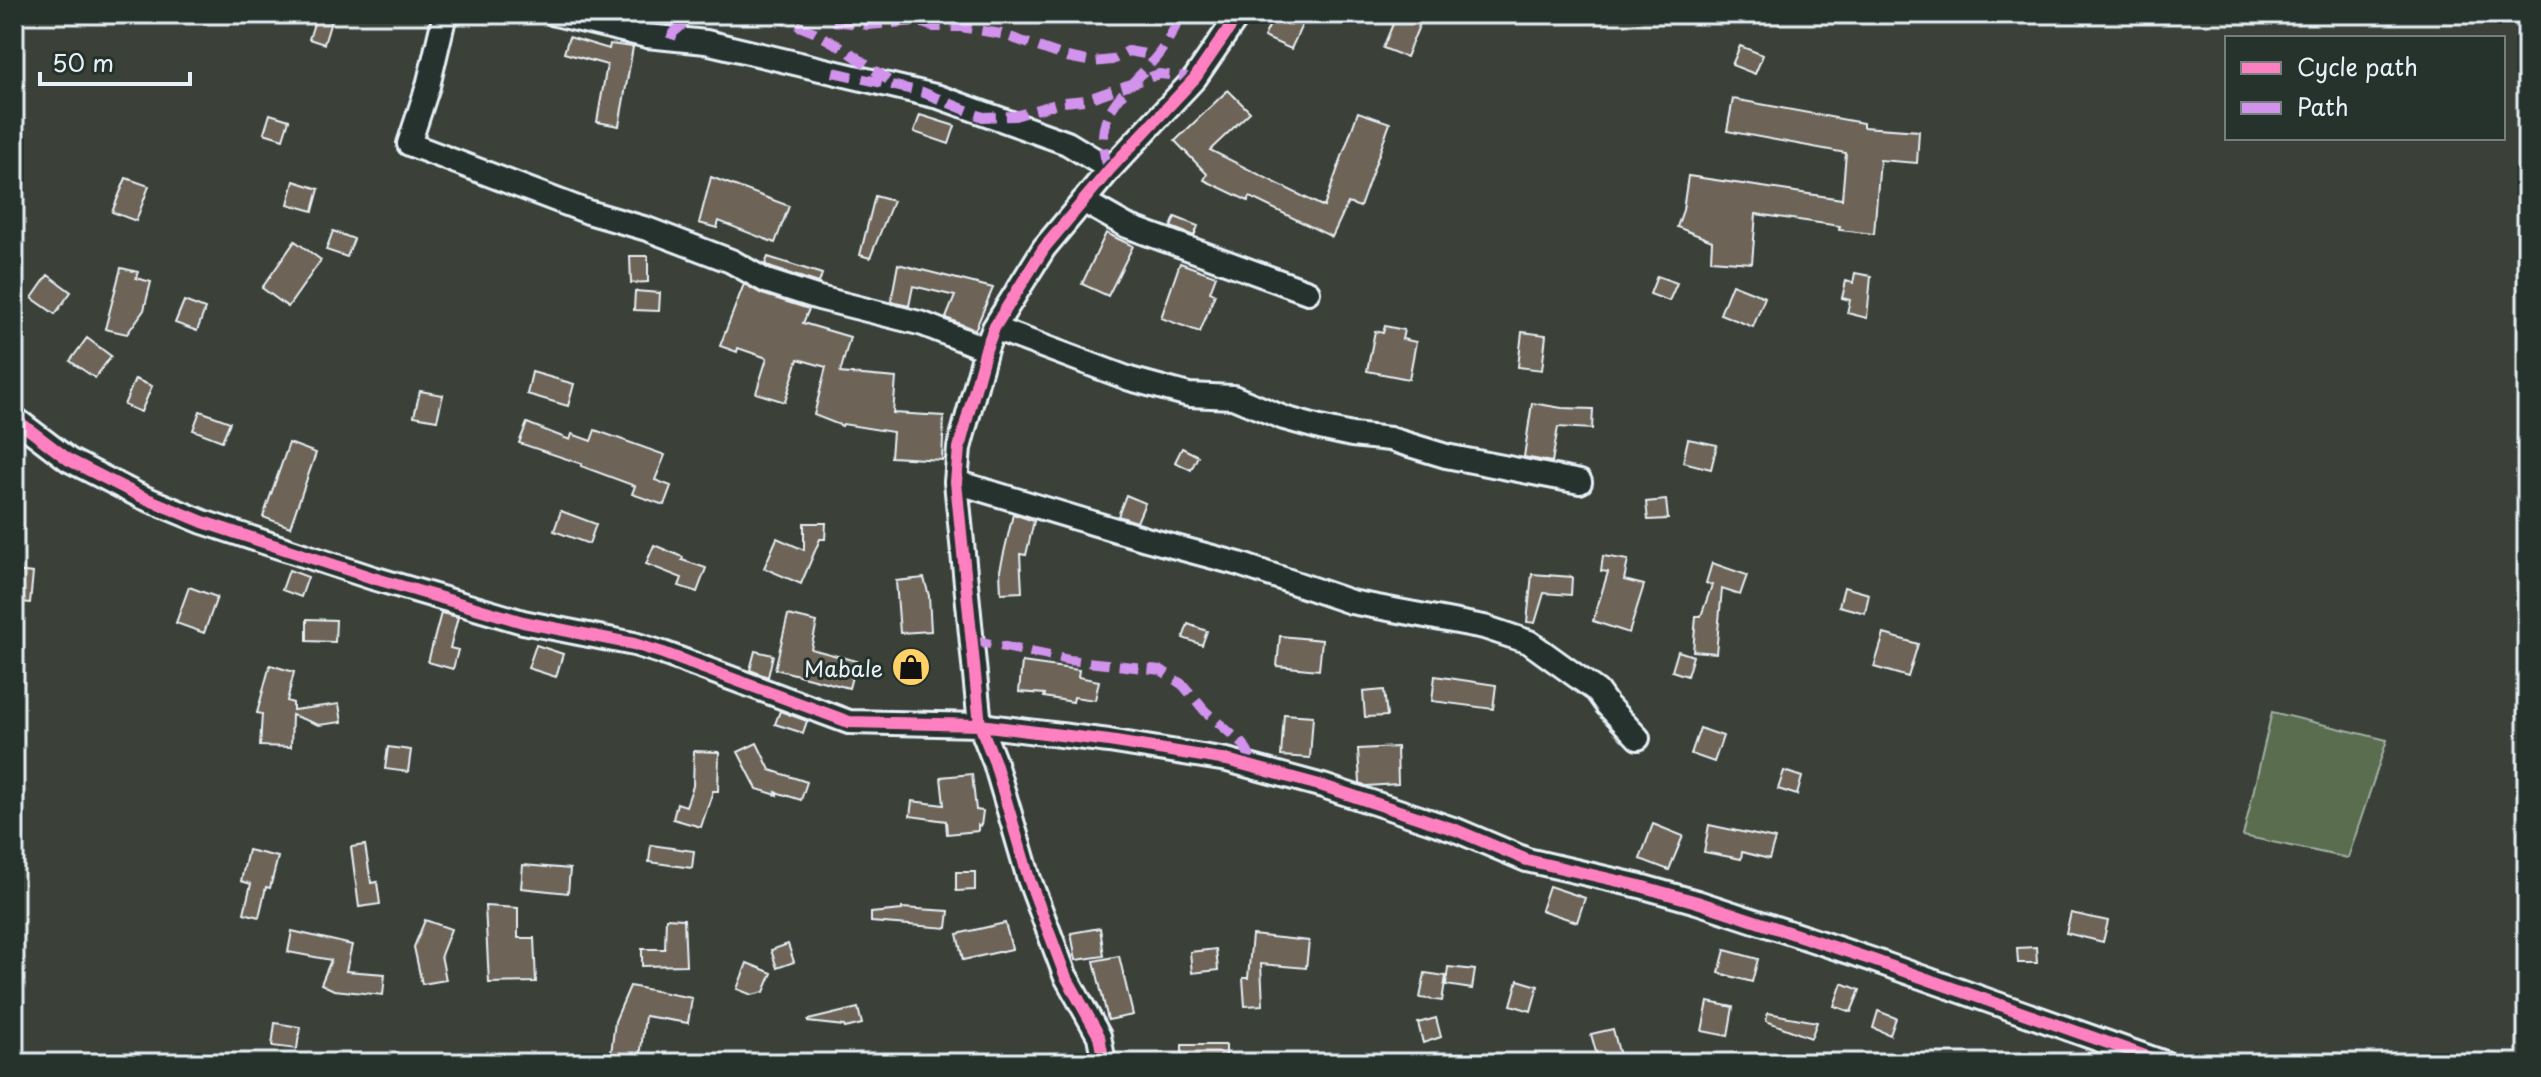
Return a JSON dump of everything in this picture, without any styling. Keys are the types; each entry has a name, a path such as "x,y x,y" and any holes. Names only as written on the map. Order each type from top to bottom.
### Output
{"street":[{"path":"445,14 428,86 409,144 588,212 647,229 717,256 766,281 923,324 986,349"},
{"path":"555,14 647,36 706,42 939,97 1067,143 1110,169"},
{"path":"1104,1063 1099,1036 1065,975 1029,879 995,763 980,725 956,482 959,448 994,328 1044,248 1110,169 1195,78 1239,14"},
{"path":"1083,201 1127,226 1308,292"},
{"path":"994,328 1130,379 1189,395 1233,397 1284,418 1320,428 1390,439 1446,456 1580,482"},
{"path":"14,418 69,460 140,496 203,522 373,578 523,622 649,649 849,722 980,725 1227,760 1323,786 1456,830 1527,860 1697,902 2165,1063"},
{"path":"956,482 1239,564 1351,602 1484,627 1529,642 1597,691 1638,738"}],"green space":[{"path":"2272,712 2387,740 2348,858 2243,836"}],"building":[{"path":"317,14 332,18 324,44 309,39"},
{"path":"1275,14 1307,14 1291,49 1264,37"},
{"path":"1397,14 1424,14 1406,57 1383,48"},
{"path":"569,37 609,49 610,44 633,47 619,126 597,122 607,65 564,53"},
{"path":"1740,46 1763,55 1755,74 1732,65"},
{"path":"1228,90 1250,112 1210,150 1324,207 1358,112 1390,123 1360,207 1348,203 1332,237 1250,197 1248,201 1204,180 1207,174 1175,141"},
{"path":"1733,99 1863,123 1863,127 1919,131 1917,163 1880,160 1874,234 1756,214 1752,263 1711,260 1712,241 1677,227 1688,176 1842,199 1846,153 1727,131"},
{"path":"270,114 289,120 283,139 264,133"},
{"path":"920,115 955,126 949,144 914,132"},
{"path":"711,177 789,206 775,243 719,221 717,228 699,223"},
{"path":"126,178 149,186 136,221 112,212"},
{"path":"294,181 319,189 313,211 288,204"},
{"path":"875,196 893,201 870,258 860,255"},
{"path":"1175,217 1198,226 1194,236 1171,227"},
{"path":"333,231 354,239 347,257 326,250"},
{"path":"1106,233 1133,246 1108,296 1082,284"},
{"path":"295,241 321,260 288,307 262,288"},
{"path":"630,256 648,256 648,282 631,283"},
{"path":"768,257 822,274 819,283 772,268 765,264"},
{"path":"1180,263 1216,276 1210,292 1215,294 1200,332 1161,318"},
{"path":"898,264 993,288 975,330 946,318 955,296 913,286 909,306 891,302"},
{"path":"121,268 138,272 136,278 151,282 144,310 127,334 105,329"},
{"path":"1855,273 1871,276 1867,318 1847,313 1850,300 1842,298 1846,281 1853,283"},
{"path":"48,275 71,292 55,314 32,298"},
{"path":"1657,276 1677,283 1669,301 1650,294"},
{"path":"744,284 762,294 809,309 803,323 850,337 840,373 896,378 893,413 944,416 942,460 891,457 893,432 842,426 814,415 826,367 798,359 785,402 756,393 767,358 738,348 737,352 720,346"},
{"path":"1732,284 1765,297 1753,327 1720,314"},
{"path":"635,291 660,293 659,311 634,310"},
{"path":"184,301 205,309 197,331 175,323"},
{"path":"1385,326 1404,330 1402,339 1416,342 1409,379 1367,371 1375,331 1383,333"},
{"path":"1522,332 1546,335 1542,370 1518,367"},
{"path":"87,338 111,356 95,378 70,361"},
{"path":"532,372 574,384 568,406 527,394"},
{"path":"135,379 152,386 141,412 124,405"},
{"path":"420,391 443,395 437,420 414,416"},
{"path":"1532,403 1593,409 1592,429 1558,427 1552,462 1524,457"},
{"path":"200,411 230,422 222,441 193,430"},
{"path":"527,423 570,440 572,434 591,441 595,430 665,455 655,480 671,486 664,505 632,494 635,486 519,443"},
{"path":"1688,439 1717,445 1711,469 1683,462"},
{"path":"289,443 316,453 290,527 263,517"},
{"path":"1182,448 1198,456 1191,470 1175,462"},
{"path":"1126,495 1145,503 1137,522 1118,516"},
{"path":"1666,500 1668,519 1648,520 1646,502"},
{"path":"561,511 596,524 589,544 554,531"},
{"path":"1013,514 1034,521 1026,555 1020,554 1022,592 1001,593 1000,570"},
{"path":"804,523 826,523 825,539 820,539 801,584 764,568 777,538 804,550"},
{"path":"654,545 706,568 697,592 679,586 682,578 646,564"},
{"path":"1603,556 1628,560 1624,580 1644,585 1629,633 1593,621 1608,572 1601,571"},
{"path":"1712,563 1747,575 1740,595 1722,589 1716,653 1693,651 1696,616 1701,616 1712,585 1706,583"},
{"path":"289,570 308,577 301,597 282,590"},
{"path":"14,571 33,573 30,603 14,601"},
{"path":"1532,574 1572,577 1571,595 1544,593 1535,623 1527,622"},
{"path":"924,578 929,596 931,631 900,633 896,581"},
{"path":"189,587 217,597 204,633 176,623"},
{"path":"1844,587 1869,594 1865,613 1839,606"},
{"path":"441,613 458,617 450,648 458,650 453,669 428,662"},
{"path":"788,615 817,622 811,649 856,661 849,688 775,669"},
{"path":"307,619 336,620 335,642 307,641"},
{"path":"1188,624 1207,631 1202,645 1183,638"},
{"path":"1884,634 1918,644 1908,677 1874,667"},
{"path":"1280,636 1322,640 1319,670 1277,666"},
{"path":"536,645 563,654 556,677 528,668"},
{"path":"755,651 773,655 768,677 750,670"},
{"path":"1678,651 1693,656 1687,676 1672,671"},
{"path":"1022,662 1079,670 1078,677 1099,681 1095,700 1074,697 1073,702 1044,697 1045,694 1019,692"},
{"path":"270,665 294,672 287,701 293,703 293,710 339,704 342,722 319,725 292,715 291,747 260,746 262,714 257,713"},
{"path":"1435,676 1496,685 1493,709 1432,701"},
{"path":"1384,690 1387,716 1365,717 1363,692"},
{"path":"780,711 807,721 803,733 775,724"},
{"path":"1284,714 1313,716 1310,758 1281,756"},
{"path":"1700,728 1723,736 1714,762 1691,754"},
{"path":"757,743 770,770 807,782 801,800 757,789 738,752"},
{"path":"388,747 411,750 408,772 385,769"},
{"path":"1397,747 1398,784 1366,786 1360,783 1358,749"},
{"path":"694,751 719,752 718,791 713,791 701,827 673,819 677,803 686,806 693,786"},
{"path":"1784,771 1802,777 1797,795 1778,789"},
{"path":"972,774 976,810 983,811 978,831 947,834 946,821 910,816 912,801 944,805 941,777"},
{"path":"1653,824 1683,836 1669,870 1640,859"},
{"path":"1709,825 1775,839 1769,859 1742,852 1741,859 1704,852"},
{"path":"365,845 371,883 377,882 380,904 359,907 351,847"},
{"path":"651,845 694,851 692,868 649,862"},
{"path":"248,850 278,857 259,917 244,913 251,884 241,881"},
{"path":"523,865 570,869 568,893 521,888"},
{"path":"956,872 975,872 975,890 956,891"},
{"path":"1549,886 1585,898 1577,922 1541,910"},
{"path":"485,906 518,908 518,938 534,938 536,982 489,983"},
{"path":"902,908 949,911 947,928 871,922 871,913"},
{"path":"2071,913 2108,921 2103,942 2066,933"},
{"path":"666,918 684,919 686,965 642,966 642,949 665,949"},
{"path":"425,920 451,929 441,955 446,980 422,984 414,947"},
{"path":"1005,923 1012,949 963,960 957,934"},
{"path":"1100,928 1104,956 1076,960 1071,933"},
{"path":"292,931 352,945 346,971 385,974 383,995 334,990 321,984 331,960 288,952"},
{"path":"1252,935 1309,941 1306,968 1261,964 1263,1005 1245,1006 1243,978 1248,978"},
{"path":"788,944 794,962 777,968 771,950"},
{"path":"2036,947 2037,963 2018,963 2017,948"},
{"path":"1216,949 1218,970 1192,973 1190,952"},
{"path":"1725,950 1758,959 1752,982 1719,973"},
{"path":"1119,956 1133,1015 1108,1020 1094,961"},
{"path":"747,963 772,973 764,992 752,995 737,989"},
{"path":"1448,967 1475,970 1472,989 1446,985"},
{"path":"1425,973 1446,976 1442,1001 1420,998"},
{"path":"1518,980 1538,986 1531,1011 1511,1005"},
{"path":"1842,983 1860,990 1851,1012 1834,1006"},
{"path":"630,986 692,998 688,1023 645,1016 640,1058 611,1054 615,1021"},
{"path":"1708,1002 1733,1007 1728,1036 1702,1031"},
{"path":"858,1008 862,1024 845,1028 808,1022 808,1020"},
{"path":"1878,1011 1896,1018 1890,1035 1873,1028"},
{"path":"1768,1013 1817,1022 1811,1038 1766,1021"},
{"path":"1436,1018 1441,1037 1423,1043 1418,1023"},
{"path":"275,1023 300,1027 297,1049 272,1046"},
{"path":"1613,1029 1621,1060 1599,1063 1591,1034"},
{"path":"1182,1045 1226,1045 1226,1063 1182,1063"}],"marked path":[{"path":"671,39 673,33 695,14"},
{"path":"769,14 814,32 845,49 888,80"},
{"path":"1108,167 1103,148 1107,117 1123,93 1161,51 1183,14"},
{"path":"833,21 868,25 916,21 934,27 961,27 1001,34 1067,57 1093,62 1112,60 1128,51 1157,56"},
{"path":"833,72 922,92 983,117 1015,116 1063,102 1085,100 1159,74 1195,78"},
{"path":"971,640 1069,660 1161,670 1183,685 1205,711 1244,745 1256,769"}],"cycle path":[{"path":"1104,1063 1099,1036 1065,975 1029,879 995,763 980,725 956,482 959,448 994,328 1044,248 1110,169 1195,78 1239,14"},
{"path":"14,418 69,460 140,496 203,522 373,578 523,622 634,644 849,722 980,725 1227,760 1323,786 1456,830 1527,860 1697,902 2165,1063"}],"place":[{"name":"Mabale","path":"911,667"}]}
